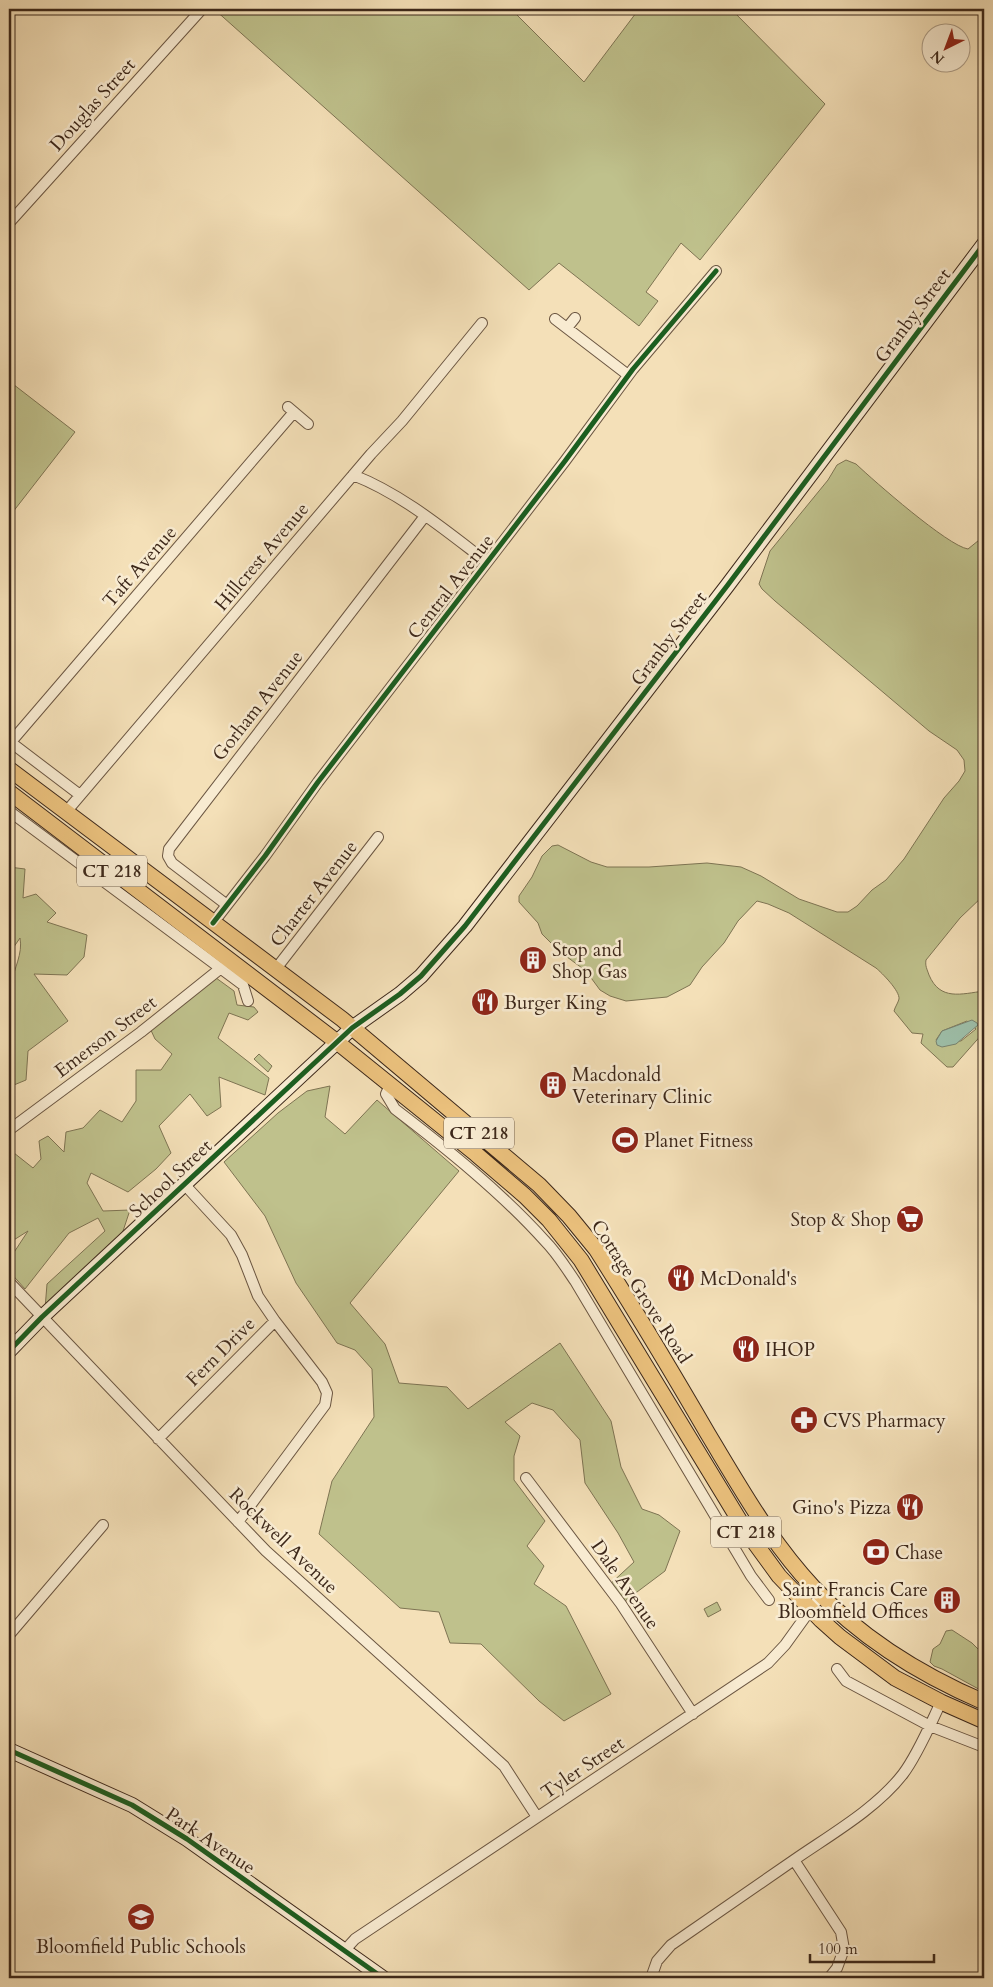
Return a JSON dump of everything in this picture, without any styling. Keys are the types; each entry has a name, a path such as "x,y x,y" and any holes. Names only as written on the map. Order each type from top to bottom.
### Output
{"main road":[{"name":"Granby Street","path":"352,1028 420,977 459,934 730,581 984,244"},
{"name":"Cottage Grove Road","path":"9,770 352,1028 539,1185 569,1216 596,1250 765,1527 788,1557 821,1595 892,1654 951,1687 984,1702"},
{"name":"Cottage Grove Road","path":"9,792 337,1042 476,1154 531,1202 549,1220 582,1260 754,1544 779,1576 840,1637 895,1678 941,1702 984,1720"},
{"name":"School Street","path":"9,1350 352,1028"},
{"path":"582,1260 596,1250"},
{"path":"694,1444 710,1436"},
{"name":"Park Avenue","path":"9,1750 132,1805 187,1839 383,1978"}],"street":[{"name":"Douglas Street","path":"9,223 202,9"},
{"name":"Central Avenue","path":"213,923 628,375 716,272"},
{"path":"567,328 575,318"},
{"path":"555,319 628,375"},
{"name":"Hillcrest Avenue","path":"66,812 376,447 402,421 482,323"},
{"name":"Taft Avenue","path":"10,742 291,410 308,424"},
{"path":"353,475 378,486 425,516 488,562"},
{"name":"Gorham Avenue","path":"227,905 172,863 168,857 169,849 425,516"},
{"path":"10,742 80,795"},
{"path":"9,812 243,985 248,1001"},
{"name":"Charter Avenue","path":"275,970 378,837"},
{"name":"Emerson Street","path":"9,1130 141,1032 221,968"},
{"path":"390,1085 386,1094 395,1109 466,1167 519,1214 553,1250 575,1281 751,1576 769,1600"},
{"path":"466,1167 476,1154"},
{"name":"Fern Drive","path":"158,1439 275,1322 258,1296 242,1255 231,1235 184,1184"},
{"name":"Rockwell Avenue","path":"9,1282 266,1551 504,1766 537,1817"},
{"path":"238,1522 325,1405 327,1394 322,1382 275,1322"},
{"name":"Cottage Grove Road","path":"615,1348 631,1340"},
{"name":"Dale Avenue","path":"526,1478 621,1604 693,1714"},
{"path":"9,1634 103,1525"},
{"name":"Tyler Street","path":"345,1950 354,1939 768,1663 785,1646 821,1595"},
{"path":"837,1670 846,1681 930,1726 984,1747"},
{"path":"651,1978 657,1961 671,1945 876,1802 903,1774 941,1702"},
{"path":"794,1860 841,1932 844,1949 837,1968 829,1978"}],"shaded area":[{"path":"214,9 511,9 584,82 639,9 731,9 825,104 700,260 681,243 646,292 658,301 639,326 559,263 529,290"},
{"path":"9,381 75,432 9,517"},
{"path":"846,460 856,464 911,512 958,545 968,549 984,536 984,895 960,918 926,960 926,968 929,975 939,989 952,994 984,991 984,1032 953,1067 947,1067 921,1043 923,1034 912,1033 894,1011 899,999 897,991 876,968 789,913 768,904 757,901 738,921 724,943 702,967 690,985 667,997 626,1001 610,996 600,990 586,971 559,951 542,934 538,923 519,902 519,896 532,877 542,856 552,846 558,845 591,862 607,867 649,867 707,863 741,867 761,876 799,899 837,912 848,912 857,906 872,890 886,880 904,859 944,798 959,781 965,771 964,760 957,750 929,731 775,601 759,584 770,551 828,480 837,465","holes":["967,1021 976,1029 961,1041 936,1040 942,1031"]},
{"path":"9,867 25,869 23,898 36,894 56,913 47,922 87,935 84,957 67,975 34,974 68,1021 28,1051 26,1080 9,1087 9,1017 14,1017 11,989 21,944 20,938 9,954"},
{"path":"212,975 234,991 237,1005 254,1007 258,1012 248,1020 229,1013 218,1038 269,1078 265,1095 219,1077 221,1107 207,1116 190,1094 159,1126 171,1153 156,1169 128,1192 91,1173 87,1183 103,1211 130,1210 118,1246 45,1309 47,1284 105,1231 98,1218 69,1233 25,1289 9,1271 9,1260 28,1231 9,1243 9,1149 33,1168 41,1159 39,1141 48,1136 64,1152 66,1132 83,1128 100,1110 122,1122 136,1101 136,1070 161,1070 172,1054 155,1039 149,1026"},
{"path":"972,1020 978,1025 956,1044 942,1047 937,1045 936,1041 942,1031"},
{"path":"259,1054 272,1066 268,1072 254,1059"},
{"path":"330,1086 325,1117 345,1134 377,1100 459,1171 350,1303 385,1344 399,1383 447,1387 468,1409 560,1343 611,1421 621,1467 642,1509 659,1515 680,1531 665,1571 621,1604 608,1586 634,1562 618,1533 585,1483 580,1440 553,1410 532,1403 505,1422 520,1436 514,1456 514,1480 545,1521 527,1546 544,1566 534,1584 566,1606 611,1694 564,1721 539,1701 481,1644 450,1643 439,1612 400,1608 319,1534 332,1481 374,1417 372,1369 355,1350 337,1343 296,1283 265,1216 224,1162 278,1113 307,1091"},
{"path":"717,1602 721,1610 708,1617 704,1609"},
{"path":"952,1630 972,1643 984,1655 984,1692 934,1666 930,1662 933,1649 940,1644 946,1631"}],"cycle path":[{"path":"9,1351 42,1317 352,1028 400,994 421,976 465,926 727,586 984,244"},
{"path":"213,923 265,856 318,782 565,461 633,369 716,271"},
{"path":"9,1750 132,1805 187,1839 383,1978"}],"place":[{"name":"Stop and Shop Gas","path":"533,960"},
{"name":"Burger King","path":"485,1002"},
{"name":"Macdonald Veterinary Clinic","path":"553,1085"},
{"name":"Planet Fitness","path":"625,1140"},
{"name":"Stop & Shop","path":"910,1219"},
{"name":"McDonald's","path":"681,1278"},
{"name":"IHOP","path":"746,1349"},
{"name":"CVS Pharmacy","path":"804,1420"},
{"name":"Gino's Pizza","path":"910,1507"},
{"name":"Chase","path":"876,1552"},
{"name":"Saint Francis Care Bloomfield Offices","path":"947,1600"},
{"name":"Bloomfield Public Schools","path":"141,1917"}]}
